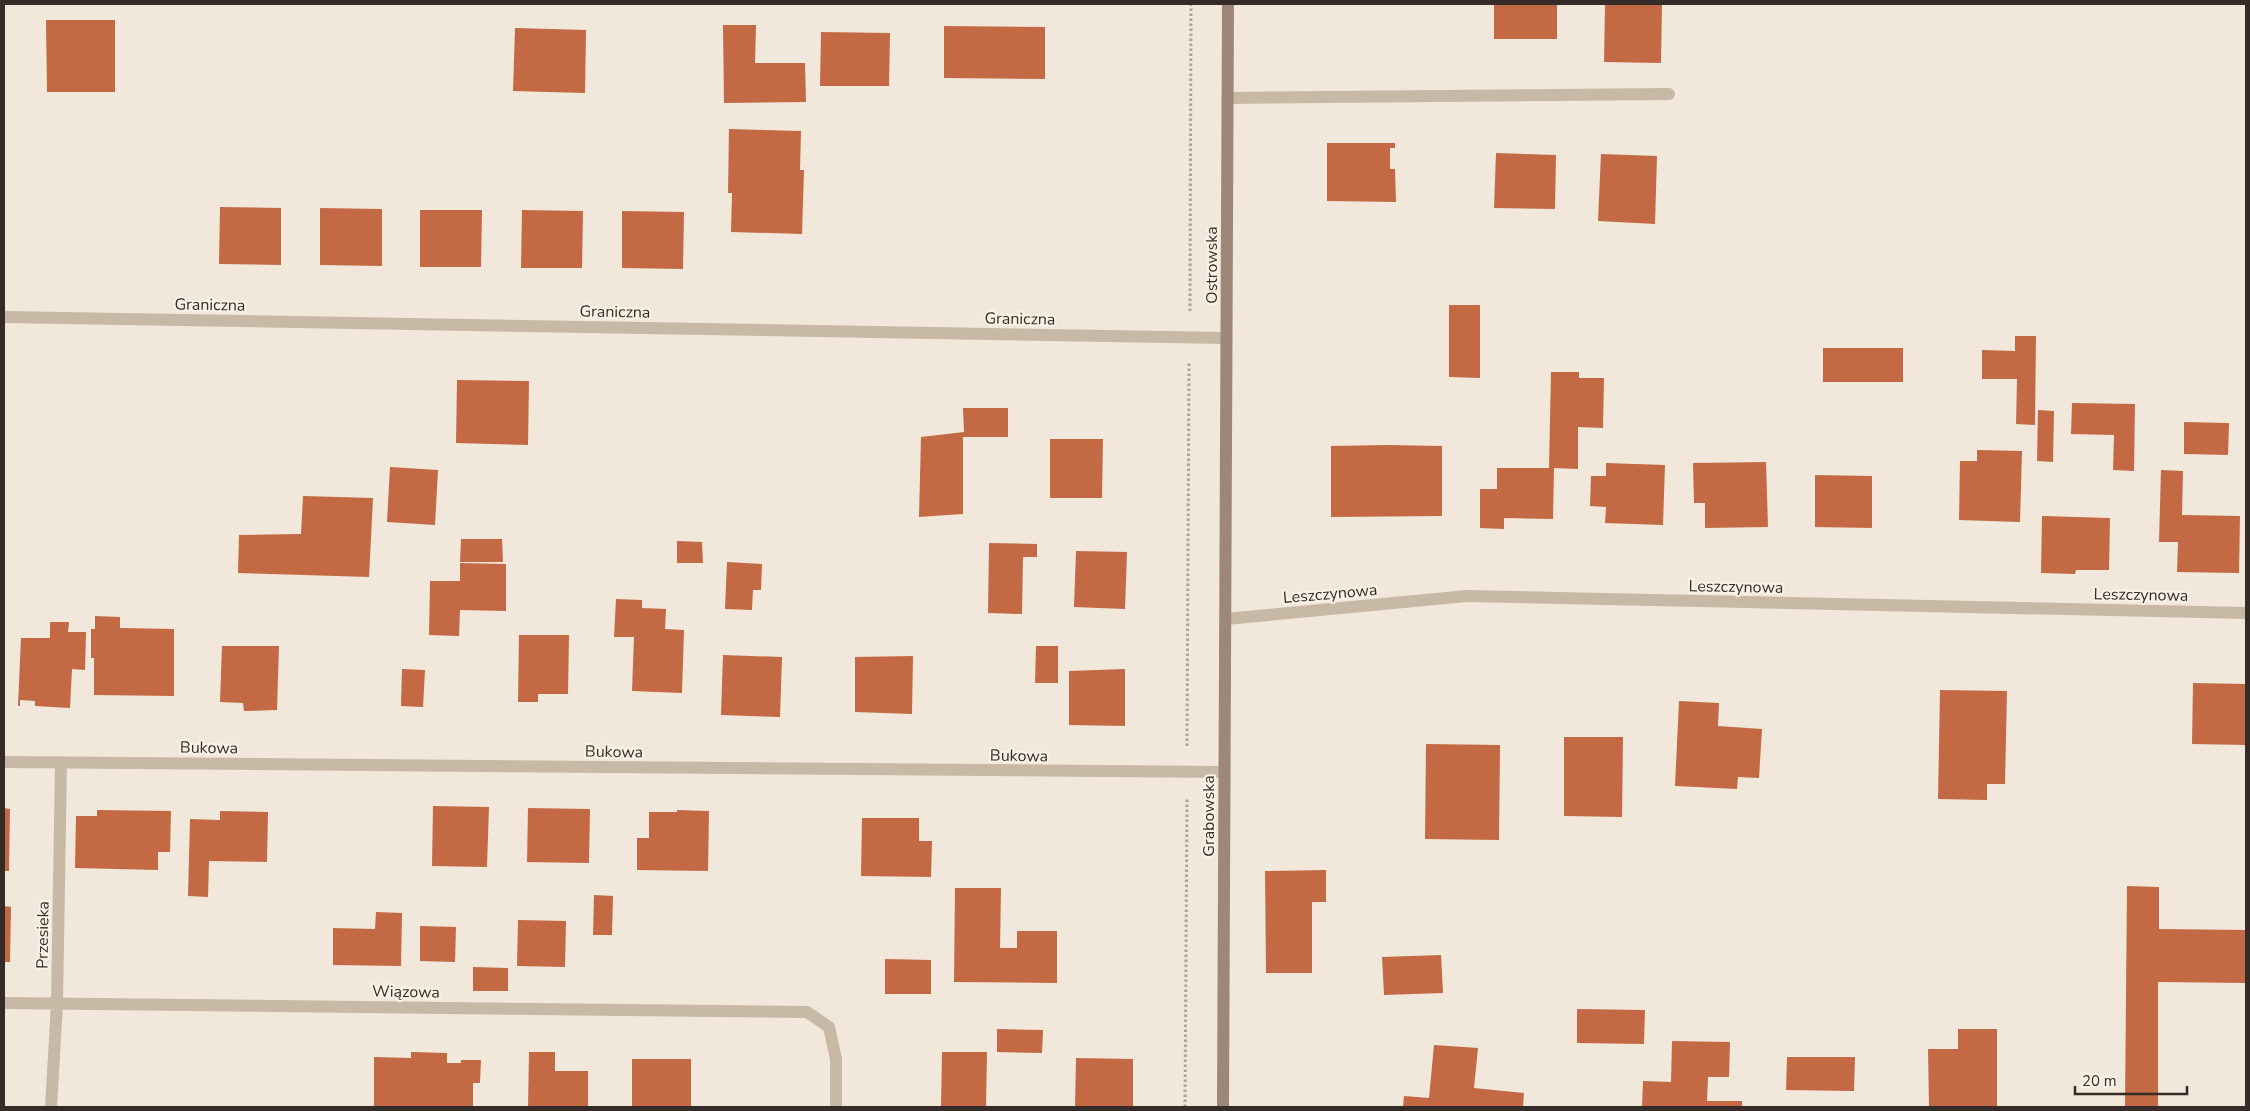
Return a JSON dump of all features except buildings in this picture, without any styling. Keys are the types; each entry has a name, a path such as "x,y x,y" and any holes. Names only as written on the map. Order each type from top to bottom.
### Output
{"street":[{"name":"Ostrowska","path":"1227,526 1228,4"},
{"path":"1228,98 1669,94"},
{"name":"Graniczna","path":"4,317 1226,338"},
{"name":"Grabowska","path":"1223,1107 1227,526"},
{"name":"Leszczynowa","path":"1226,619 1467,596 2246,613"},
{"name":"Bukowa","path":"4,762 1224,772"},
{"name":"Przesieka","path":"51,1107 57,1004 61,762"},
{"name":"Wiązowa","path":"4,1003 807,1012 829,1027 836,1058 836,1107"}],"path":[{"path":"1185,1107 1190,338 1190,4"}]}
